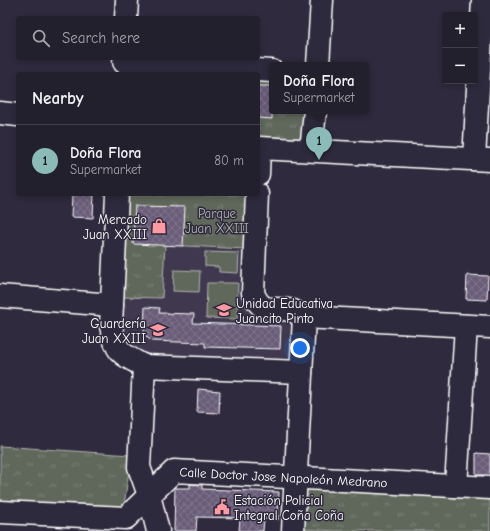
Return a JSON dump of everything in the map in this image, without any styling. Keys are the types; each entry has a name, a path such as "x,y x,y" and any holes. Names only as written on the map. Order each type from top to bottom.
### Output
{"street":[{"path":"126,16 127,0"},
{"path":"318,62 322,0"},
{"path":"260,148 482,160 483,0"},
{"path":"124,65 269,71"},
{"path":"0,114 16,115"},
{"path":"311,150 315,114"},
{"path":"117,196 111,326 114,343 128,358 144,366 301,372"},
{"path":"257,196 253,293 257,302 264,308 292,311 304,317 490,327"},
{"path":"0,296 112,305"},
{"path":"293,531 304,317"},
{"path":"456,486 466,326"},
{"path":"144,366 139,467 149,495 158,531"},
{"name":"Calle Doctor Jose Napoleón Medrano","path":"0,512 126,518 174,471 490,488"}],"shaded area":[{"name":"Unidad Educativa Juancito Pinto","path":"164,245 247,249 245,302 257,318 288,319 293,323 291,357 285,363 138,355 120,338 122,297 162,298"}],"green space":[{"path":"260,77 269,77 269,114 309,114 308,141 260,144"},
{"name":"Parque Juan XXIII","path":"126,196 253,196 247,249 165,245 162,298 122,297"},
{"path":"205,252 239,253 238,273 219,272 219,267 205,266"},
{"path":"174,270 200,271 199,292 173,291"},
{"path":"207,283 238,283 237,319 206,318"},
{"path":"0,446 131,455 124,506 118,509 0,504"},
{"path":"303,488 490,495 490,531 337,531 301,529"}],"building":[{"path":"260,86 269,86 269,114 272,114 272,119 260,118"},
{"path":"72,196 94,196 93,218 71,217"},
{"name":"Mercado Juan XXIII","path":"135,206 185,207 183,246 133,244"},
{"path":"467,275 488,276 487,300 466,299"},
{"path":"145,307 160,308 159,313 194,314 193,323 281,326 280,349 205,347 205,343 151,341 144,334"},
{"path":"198,389 220,391 219,413 197,412"},
{"path":"476,453 490,454 490,475 476,475"},
{"path":"190,484 202,485 202,489 279,492 278,520 264,519 263,531 239,531 240,518 197,517 196,531 174,531 175,488 190,488"}],"place":[{"name":"Doña Flora","path":"319,160"},
{"name":"Mercado Juan XXIII","path":"159,226"},
{"name":"Unidad Educativa Juancito Pinto","path":"224,310"},
{"name":"Guardería Juan XXIII","path":"158,330"},
{"name":"Estación Policial Integral Coña Coña","path":"222,507"}]}
